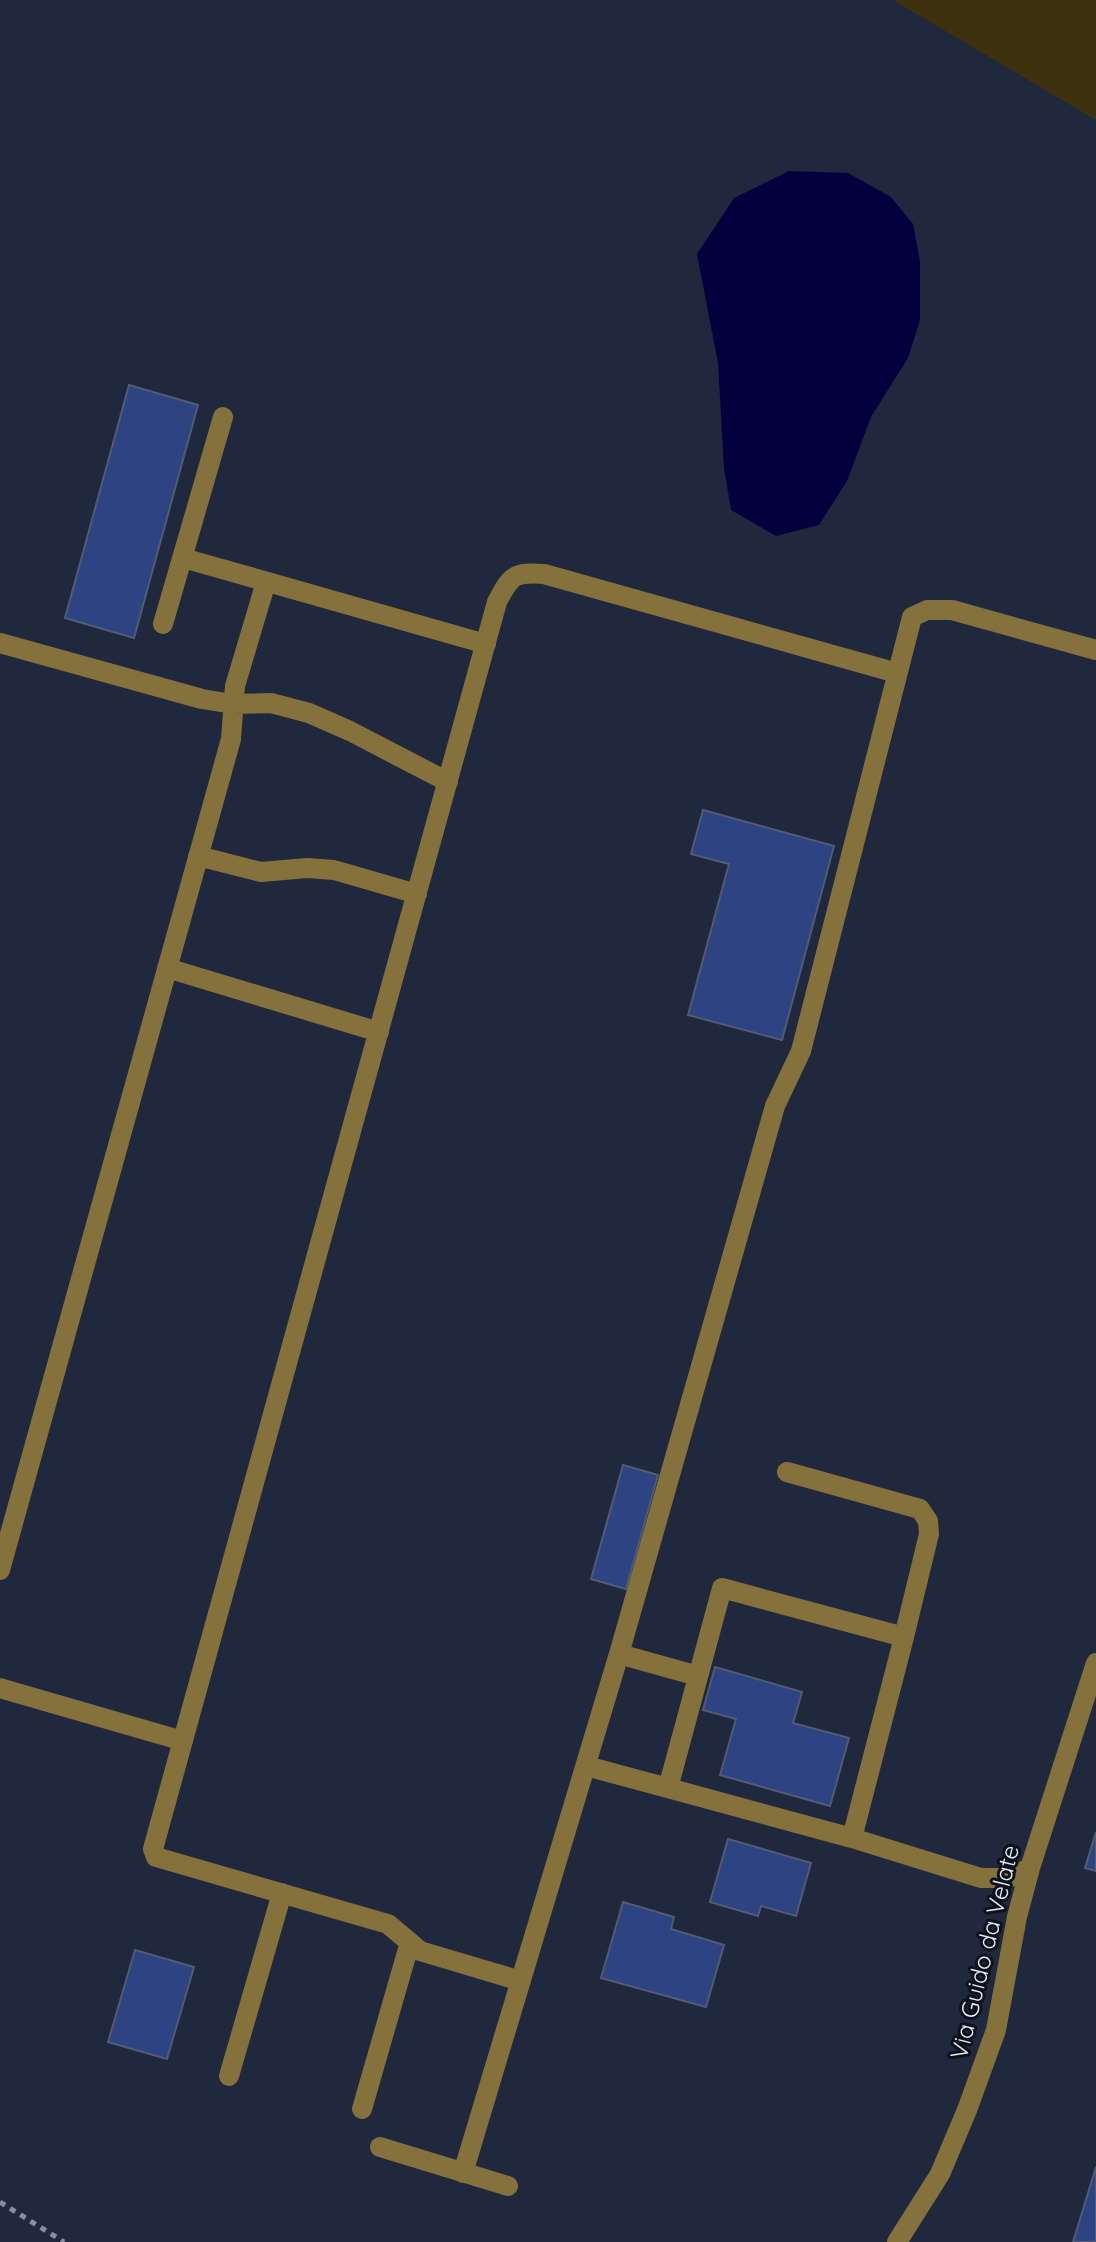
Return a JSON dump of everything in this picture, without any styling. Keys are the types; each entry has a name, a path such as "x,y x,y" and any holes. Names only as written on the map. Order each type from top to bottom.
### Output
{"lane":[{"path":"163,624 223,417"},
{"path":"183,558 486,644"},
{"path":"521,1981 420,1951 388,1924 156,1857 153,1849 497,602 508,581 521,572 544,574 897,673"},
{"path":"0,1570 231,739 235,686 266,582"},
{"path":"463,2173 619,1654 775,1106 801,1051 912,617 927,610 952,610 1096,650"},
{"path":"0,643 202,699 233,704 271,703 309,713 448,782"},
{"path":"198,856 261,872 307,868 334,870 417,894"},
{"path":"167,968 379,1032"},
{"path":"787,1472 920,1509 928,1521 929,1534 852,1838"},
{"path":"668,1788 722,1588 904,1637"},
{"path":"619,1654 698,1676"},
{"name":"Via Guido da Velate","path":"897,2242 940,2174 996,2030 1017,1917 1030,1868 1096,1663"},
{"path":"0,1688 183,1741"},
{"path":"586,1766 852,1838 981,1878 1008,1878 1030,1868"},
{"path":"229,2076 282,1893"},
{"path":"362,2109 410,1942"},
{"path":"380,2147 508,2186"}],"path":[{"path":"0,2202 64,2242"}],"shaded area":[{"path":"893,0 1096,0 1096,120"},
{"path":"789,171 848,173 891,197 913,224 920,261 920,320 908,358 871,417 847,481 819,525 776,536 731,510 724,468 718,363 697,254 734,198"}],"building":[{"path":"129,385 198,405 134,638 65,618"},
{"path":"703,810 834,846 782,1040 688,1015 729,864 691,854"},
{"path":"623,1465 658,1475 626,1589 591,1579"},
{"path":"715,1667 802,1692 793,1723 849,1738 830,1806 720,1775 736,1719 703,1710"},
{"path":"1096,1832 1096,1871 1085,1868"},
{"path":"728,1839 811,1863 796,1916 761,1906 758,1916 710,1902"},
{"path":"623,1902 674,1917 671,1929 724,1945 706,2007 601,1978"},
{"path":"135,1950 194,1967 167,2059 108,2042"},
{"path":"1096,2167 1096,2242 1073,2242"}]}
